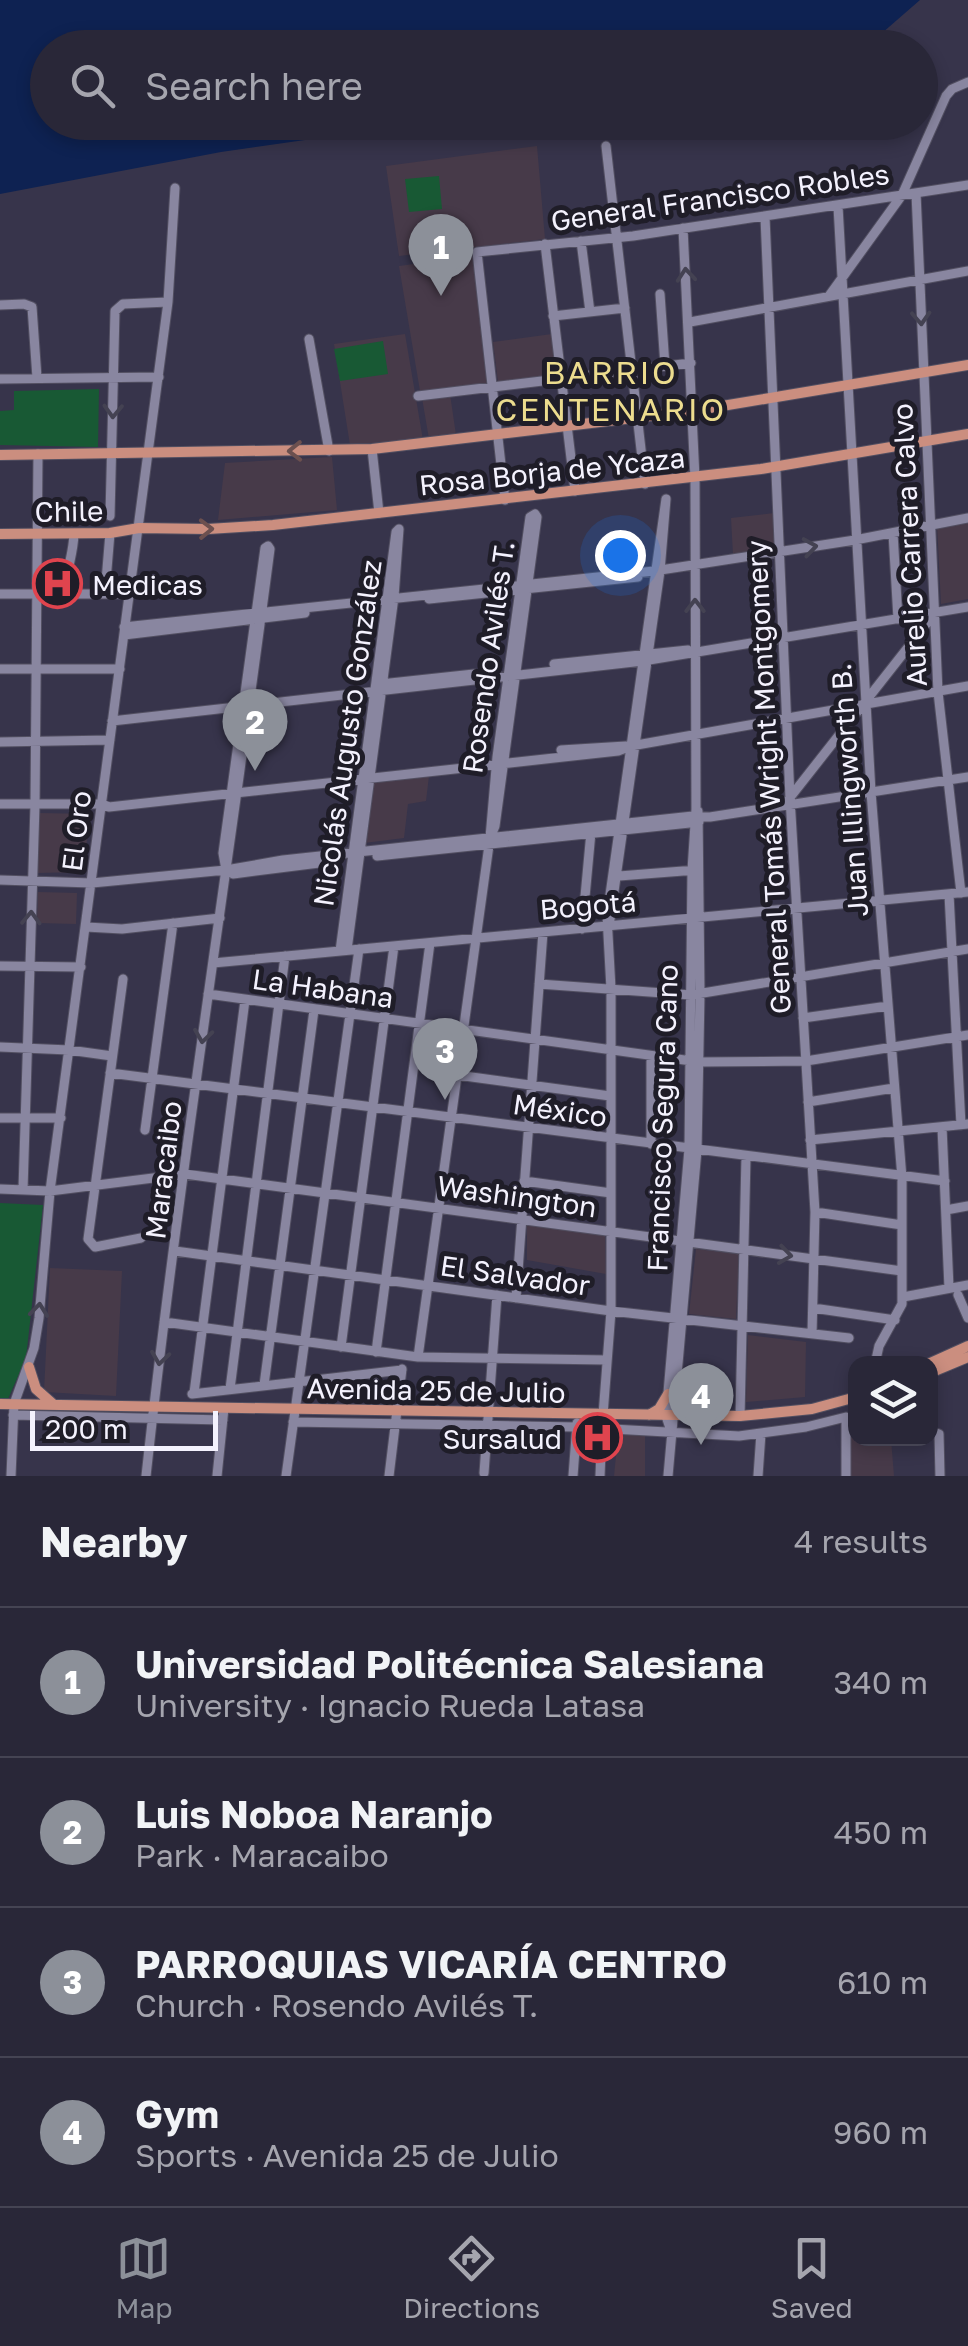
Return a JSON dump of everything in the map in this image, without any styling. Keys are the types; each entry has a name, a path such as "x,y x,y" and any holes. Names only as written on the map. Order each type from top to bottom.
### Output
{"main road":[{"path":"0,454 372,449 692,411 968,364"},
{"name":"Rosa Borja de Ycaza","path":"139,528 208,530 505,500 695,478 968,434"},
{"name":"Chile","path":"0,534 110,534 139,528"},
{"path":"938,1360 968,1346"},
{"path":"938,1370 968,1357"},
{"path":"29,1367 36,1389 54,1404"},
{"path":"644,1416 659,1409 672,1392 682,1405 701,1416"},
{"name":"Avenida 25 de Julio","path":"14,1410 54,1404 152,1413 603,1421 644,1416 670,1423 701,1416 812,1409 848,1400"},
{"path":"0,1404 14,1410"}],"street":[{"path":"938,114 952,89 968,82"},
{"path":"829,296 902,196 927,140"},
{"path":"606,146 645,484"},
{"name":"General Francisco Robles","path":"492,387 478,252 765,217 968,184"},
{"name":"El Oro","path":"11,1476 14,1410 29,1367 39,1318 50,1192 168,302 175,188"},
{"name":"Aurelio Carrera Calvo","path":"916,193 938,692 965,893"},
{"name":"Juan Illingworth B.","path":"838,206 870,792 902,1178 903,1298 877,1356"},
{"name":"General Tomás Wright Montgomery","path":"765,217 788,804 815,1212 812,1334"},
{"name":"Francisco Segura Cano","path":"668,1476 692,1150 699,817 695,737 695,478 683,228"},
{"path":"580,241 590,312"},
{"path":"545,244 574,491"},
{"path":"690,322 968,271"},
{"path":"660,294 665,366"},
{"path":"110,516 115,311 123,304 168,302"},
{"path":"0,305 30,305 34,313 37,378"},
{"path":"553,316 625,308"},
{"path":"309,339 329,451"},
{"path":"418,396 691,362"},
{"path":"0,379 158,377"},
{"path":"492,387 505,500"},
{"path":"372,449 380,513"},
{"path":"23,1190 34,804 38,454"},
{"path":"600,1476 611,1311 611,989 607,916 666,499 657,571"},
{"name":"Rosendo Avilés T.","path":"418,1358 495,826 500,759 533,514 537,517 524,587"},
{"path":"124,631 647,576 657,571 968,518"},
{"name":"Nicolás Augusto González","path":"344,951 391,600 399,529 396,532 391,600"},
{"path":"892,533 898,619"},
{"path":"66,592 66,566 73,558 74,534"},
{"path":"105,593 110,534"},
{"name":"Maracaibo","path":"146,1476 268,546 259,616"},
{"path":"0,594 129,594"},
{"path":"113,719 696,651 968,606"},
{"path":"788,804 935,613"},
{"path":"0,669 120,669"},
{"path":"0,804 110,807 435,766 618,751 968,686"},
{"path":"0,742 110,740"},
{"path":"0,880 92,883 226,870 233,874 284,863 699,817 966,776"},
{"path":"609,926 621,827"},
{"path":"582,929 591,830"},
{"path":"618,876 695,870"},
{"name":"Bogotá","path":"213,963 965,893"},
{"path":"810,1140 965,1124 962,1036 949,894"},
{"path":"86,928 106,930 220,918"},
{"path":"145,1130 172,923"},
{"path":"516,1298 543,932"},
{"path":"376,1352 430,943"},
{"path":"340,1347 394,946"},
{"path":"286,1476 359,949"},
{"path":"539,984 695,995 968,949"},
{"path":"230,1389 286,956"},
{"path":"0,966 81,967"},
{"path":"123,979 90,1245 141,1238"},
{"name":"La Habana","path":"208,994 534,1042 694,1061 806,1061 962,1036"},
{"path":"245,1000 192,1394 402,1370"},
{"path":"803,1018 888,1006"},
{"path":"264,1385 314,1010"},
{"path":"0,1047 112,1056"},
{"path":"651,1056 651,1144"},
{"name":"México","path":"110,1073 944,1181"},
{"path":"457,1075 610,1096"},
{"path":"808,1102 894,1088"},
{"path":"0,1118 60,1118"},
{"path":"942,1127 954,1292 968,1318"},
{"path":"740,1416 746,1157"},
{"name":"Washington","path":"0,1189 50,1192 185,1174 902,1271"},
{"path":"524,1181 611,1193"},
{"path":"946,1210 968,1206"},
{"path":"815,1212 902,1224"},
{"name":"El Salvador","path":"175,1251 611,1311 848,1338"},
{"path":"903,1298 954,1292 968,1285"},
{"path":"484,1473 497,1295"},
{"path":"813,1308 894,1320"},
{"path":"164,1322 418,1358 608,1360"},
{"path":"390,1476 404,1356"},
{"name":"Avenida 25 de Julio","path":"14,1410 152,1413"},
{"path":"217,1476 224,1414"},
{"name":"Avenida 25 de Julio","path":"487,1419 576,1425 603,1421 670,1423 761,1434 846,1417 846,1476"},
{"path":"573,1476 576,1425"},
{"path":"758,1476 761,1434"},
{"path":"938,1434 940,1476"}],"shaded area":[{"path":"537,146 545,239 399,256 386,166"},
{"path":"474,256 489,383 420,391 399,266"},
{"path":"405,334 423,440 350,445 334,344"},
{"path":"552,334 558,375 498,382 493,342"},
{"path":"450,394 456,435 429,439 422,398"},
{"path":"332,457 337,510 218,520 225,463"},
{"path":"774,513 775,551 733,555 731,518"},
{"path":"968,518 968,599 941,604 937,524"},
{"path":"429,776 426,801 408,804 404,838 364,843 371,782"},
{"path":"39,813 91,814 82,872 37,873"},
{"path":"38,892 77,893 76,924 37,923"},
{"path":"527,1225 605,1235 606,1274 527,1260"},
{"path":"696,1249 739,1254 736,1319 689,1314"},
{"path":"50,1268 122,1271 116,1396 44,1392"},
{"path":"748,1335 806,1342 805,1397 746,1402"},
{"path":"604,1433 645,1433 645,1476 614,1476 618,1435 607,1434 603,1476"},
{"path":"850,1446 892,1446 894,1476 850,1476"}],"green space":[{"path":"439,176 442,209 409,212 405,179"},
{"path":"383,341 388,374 340,381 334,349"},
{"path":"99,389 98,447 0,445 0,411 14,410 14,391"},
{"path":"0,1203 43,1205 26,1358 8,1399 0,1399"}],"water":[{"path":"0,0 920,0 886,30 30,30 30,140 305,140 0,194"}],"place":[{"name":"Universidad Politécnica Salesiana","path":"441,296"},
{"name":"Medicas","path":"57,584"},
{"name":"Luis Noboa Naranjo","path":"255,771"},
{"name":"PARROQUIAS VICARÍA CENTRO","path":"445,1100"},
{"name":"Sursalud","path":"597,1438"},
{"name":"Gym","path":"701,1445"}],"district":[{"name":"BARRIO CENTENARIO","path":"611,390"}]}
